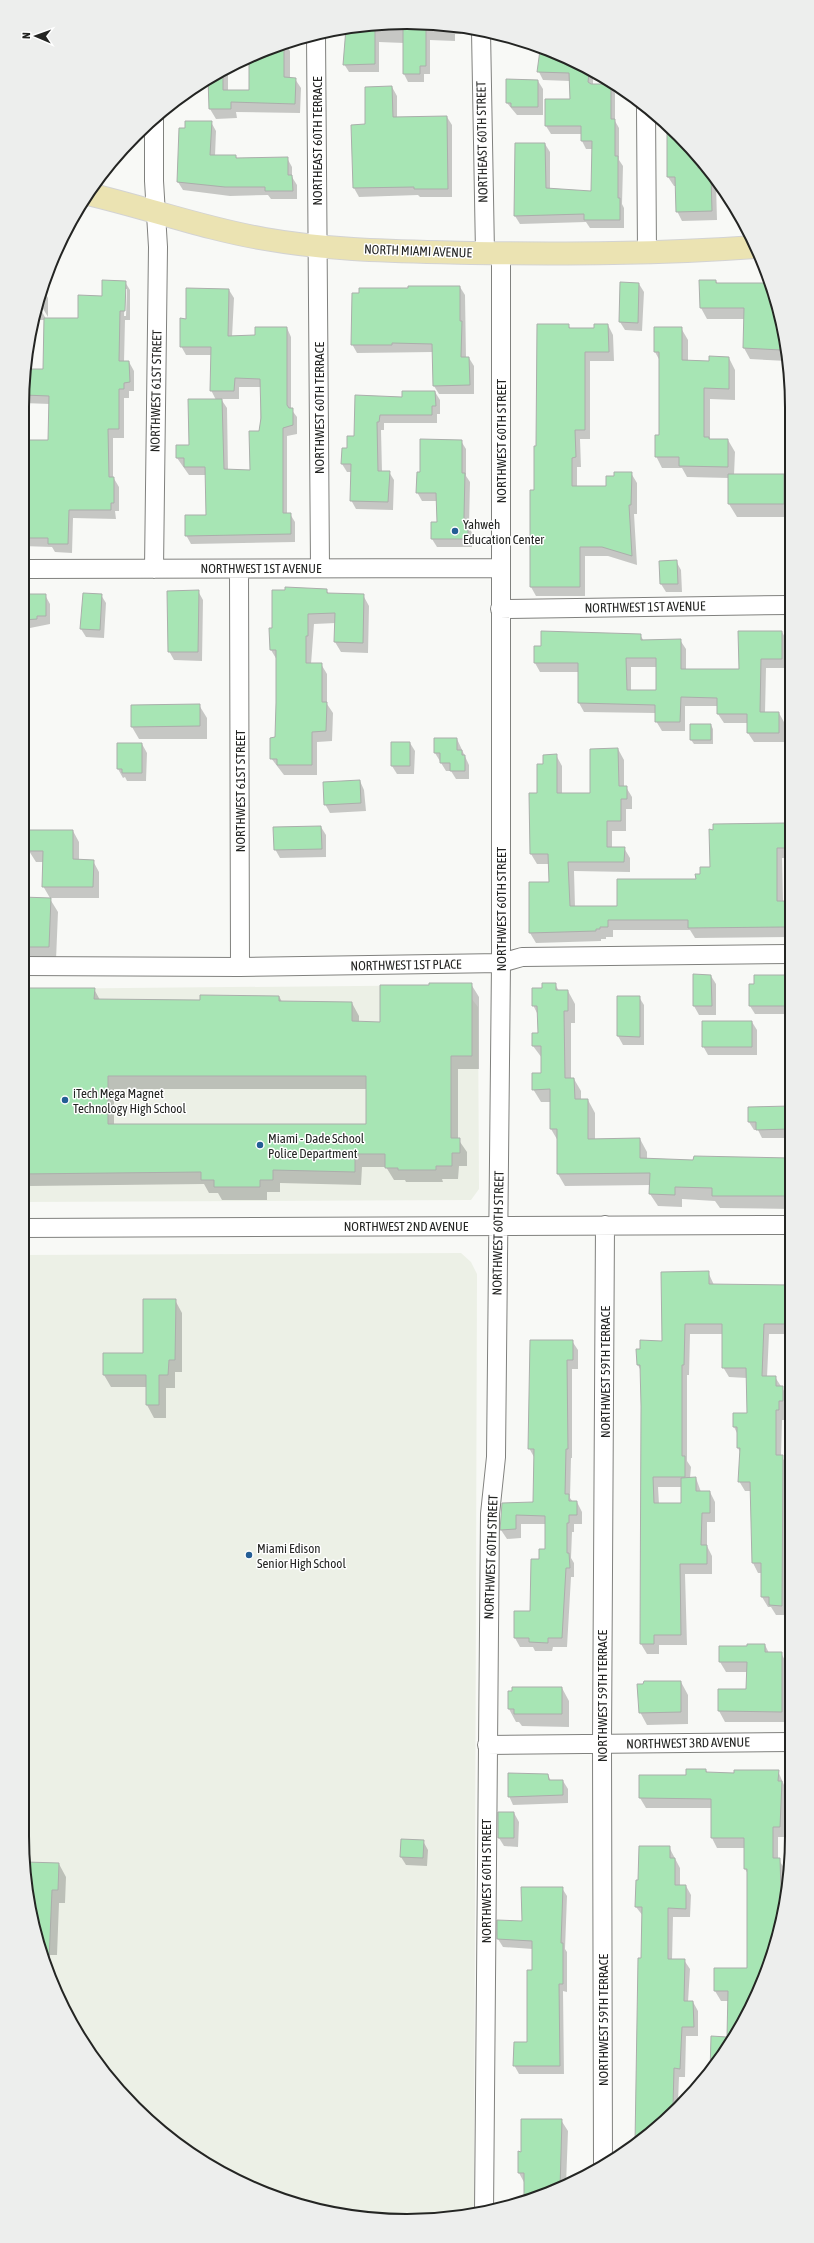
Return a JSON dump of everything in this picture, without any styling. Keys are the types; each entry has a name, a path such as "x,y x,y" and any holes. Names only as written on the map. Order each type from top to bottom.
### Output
{"main road":[{"name":"NORTH MIAMI AVENUE","path":"94,195 123,202 210,228 317,247 493,253 647,253 749,247"}],"street":[{"name":"NORTHEAST 60TH STREET","path":"481,36 493,253"},
{"name":"NORTHEAST 60TH TERRACE","path":"316,40 317,247"},
{"path":"646,115 647,253"},
{"name":"NORTHWEST 61ST STREET","path":"154,127 158,247 154,568"},
{"name":"NORTHWEST 60TH TERRACE","path":"317,247 320,568"},
{"name":"NORTHWEST 60TH STREET","path":"484,2206 490,1514 496,1457 501,963 500,568 493,253"},
{"name":"NORTHWEST 1ST AVENUE","path":"29,569 500,568"},
{"name":"NORTHWEST 61ST STREET","path":"239,569 240,967"},
{"name":"NORTHWEST 1ST AVENUE","path":"500,609 785,605"},
{"name":"NORTHWEST 1ST PLACE","path":"29,966 240,967 501,963 522,957 785,954"},
{"name":"NORTHWEST 59TH TERRACE","path":"603,2159 602,1744 606,1225"},
{"name":"NORTHWEST 2ND AVENUE","path":"29,1228 785,1225"},
{"name":"NORTHWEST 3RD AVENUE","path":"487,1745 785,1742"}],"shaded area":[{"name":"iTech Mega Magnet Technology High School","path":"461,985 478,1007 479,1189 471,1200 29,1202 29,989"},
{"name":"Miami Edison Senior High School","path":"461,1253 471,1262 477,1274 474,2208 456,2211 407,2214 358,2211 333,2207 285,2194 240,2175 197,2150 177,2136 140,2103 107,2066 80,2025 68,2003 49,1958 42,1934 36,1910 30,1861 29,1255"}],"building":[{"path":"403,29 426,30 426,66 420,66 420,74 403,74"},
{"path":"375,31 375,64 343,65 346,34"},
{"path":"284,49 284,77 296,78 295,104 231,102 231,109 209,109 208,86 223,77 223,90 249,90 249,64"},
{"path":"540,53 589,76 588,82 591,84 602,84 611,89 611,119 615,119 615,156 618,156 618,198 620,198 620,220 584,220 584,214 514,216 515,143 545,143 546,188 591,191 592,141 581,141 581,126 545,126 545,99 570,99 569,73 537,72"},
{"path":"506,79 538,80 538,107 511,107 511,103 506,103"},
{"path":"392,86 393,117 447,116 448,189 414,189 414,187 353,188 351,125 365,124 365,87"},
{"path":"185,121 212,121 210,155 236,155 236,158 288,157 288,175 292,175 293,191 265,191 265,187 225,187 177,182 179,128 185,128"},
{"path":"667,133 691,158 711,183 712,211 676,212 675,177 667,177"},
{"path":"102,280 126,281 125,311 120,311 119,361 129,361 130,382 124,383 124,389 119,389 119,429 108,429 109,477 114,477 114,503 111,503 111,510 69,510 68,544 48,544 48,538 29,538 29,440 48,440 49,396 29,395 31,369 43,369 44,318 78,318 78,295 102,296"},
{"path":"699,280 716,280 716,283 764,283 778,333 781,350 743,348 744,308 700,308"},
{"path":"620,282 639,283 638,323 619,322"},
{"path":"408,286 460,286 460,321 462,321 461,357 469,357 470,385 433,386 432,344 392,343 392,345 351,345 352,293 359,293 359,288 408,288"},
{"path":"186,288 229,289 228,336 255,335 255,327 287,327 287,405 289,408 293,408 293,425 283,428 283,513 291,513 291,534 185,536 185,515 206,515 205,467 184,467 184,458 176,458 176,445 189,445 188,399 222,399 224,469 250,470 249,431 259,431 261,418 260,379 235,378 234,391 210,391 211,347 180,347 180,318 186,319"},
{"path":"537,324 569,324 569,328 594,328 594,324 608,324 609,352 585,352 585,430 575,430 576,457 572,458 572,486 606,486 606,476 614,476 614,472 632,472 631,505 629,505 632,556 602,547 580,547 580,587 530,587 530,490 534,490 534,446 536,446"},
{"path":"654,327 682,327 682,360 709,361 709,356 729,357 729,389 704,388 704,437 709,437 709,439 728,439 728,467 679,466 679,457 655,457 655,435 659,435 659,352 654,352"},
{"path":"402,391 435,391 436,406 432,406 432,415 380,415 379,422 377,422 378,471 390,471 388,502 350,501 351,464 341,464 342,448 347,448 347,436 354,436 355,395 402,397"},
{"path":"420,439 462,440 462,473 465,473 464,517 465,524 468,524 468,539 431,539 431,522 437,522 436,493 416,493 417,472 420,472"},
{"path":"728,474 784,474 784,504 728,504"},
{"path":"677,560 678,584 660,584 659,561"},
{"path":"285,587 327,589 327,593 364,594 363,643 334,642 335,613 308,614 306,663 322,663 322,702 327,702 326,731 312,732 312,765 277,765 277,759 270,759 270,738 275,737 276,703 276,650 270,650 269,628 272,628 272,590 285,590"},
{"path":"199,590 198,652 168,652 167,591"},
{"path":"83,593 102,594 100,630 80,629"},
{"path":"29,594 46,594 46,616 37,616 37,619 29,620"},
{"path":"541,631 641,634 641,640 681,639 681,669 739,669 738,631 782,631 782,659 761,659 760,712 779,712 779,733 747,733 747,714 717,714 717,698 681,697 680,722 655,722 655,705 578,703 578,663 534,663 534,646 541,646","holes":["626,658 656,658 656,690 627,690"]},
{"path":"200,704 200,726 131,727 131,705"},
{"path":"690,724 711,724 711,740 690,740"},
{"path":"434,738 457,738 457,750 462,750 462,755 465,755 465,771 450,771 450,763 440,763 440,753 434,753"},
{"path":"391,742 410,742 410,766 391,766"},
{"path":"117,743 142,743 142,773 122,773 122,769 117,769"},
{"path":"618,748 619,786 627,786 627,799 621,799 621,821 607,821 607,847 625,847 624,862 568,862 570,906 617,906 617,879 696,879 695,874 700,874 700,867 710,867 709,829 713,830 713,824 785,823 785,848 777,848 777,901 785,901 785,927 688,928 688,920 608,920 608,927 600,927 600,929 596,929 596,931 529,933 529,882 549,882 548,854 530,854 529,793 537,793 537,764 543,764 543,755 557,754 557,793 590,793 590,749"},
{"path":"360,780 361,803 324,805 323,782"},
{"path":"321,826 322,849 274,850 273,827"},
{"path":"29,830 73,830 73,859 94,860 93,887 42,887 43,851 29,851"},
{"path":"29,897 51,898 49,947 29,947"},
{"path":"693,974 711,975 712,1006 693,1006"},
{"path":"754,975 785,975 785,1006 749,1006 749,984 754,984"},
{"name":"iTech Mega Magnet Technology High School","path":"472,983 472,1056 451,1056 451,1138 460,1138 460,1153 452,1153 452,1166 436,1166 436,1170 398,1170 398,1168 385,1168 385,1154 355,1154 355,1172 273,1170 273,1180 260,1180 260,1187 214,1187 214,1180 201,1180 201,1172 29,1174 29,988 95,988 94,999 200,1000 200,995 279,996 279,1001 352,1002 352,1021 380,1022 380,985","holes":["108,1076 366,1076 366,1124 108,1124"]},
{"path":"542,983 556,983 556,990 568,990 568,1011 564,1011 565,1078 574,1078 575,1099 588,1099 588,1139 640,1138 640,1158 693,1160 694,1156 785,1158 785,1196 712,1196 712,1188 675,1187 675,1195 649,1194 650,1173 557,1174 557,1129 550,1129 550,1089 532,1090 532,1073 541,1073 541,1046 532,1046 532,1033 538,1033 537,1006 532,1006 532,988 542,988"},
{"path":"617,996 640,996 640,1037 617,1036"},
{"path":"702,1021 752,1021 752,1047 702,1047"},
{"path":"785,1106 785,1129 756,1130 756,1122 748,1122 748,1107"},
{"path":"709,1271 709,1284 785,1285 785,1324 764,1324 762,1376 776,1376 776,1386 783,1386 783,1401 779,1401 779,1410 776,1410 776,1455 783,1455 782,1606 769,1605 769,1597 761,1597 761,1563 752,1563 750,1482 738,1482 740,1448 737,1448 737,1427 733,1427 733,1413 747,1413 746,1368 722,1368 722,1324 685,1324 684,1365 682,1365 682,1456 685,1456 685,1477 653,1477 654,1503 681,1503 681,1478 696,1477 696,1491 710,1491 710,1513 702,1513 701,1545 707,1545 707,1564 680,1564 681,1635 654,1635 654,1644 640,1644 641,1406 640,1365 637,1365 636,1349 640,1349 640,1340 662,1341 661,1272"},
{"path":"143,1299 176,1299 175,1360 169,1360 168,1375 159,1375 159,1405 146,1405 146,1375 103,1375 103,1353 143,1353"},
{"path":"530,1340 573,1340 573,1360 567,1360 568,1449 566,1449 565,1494 569,1494 569,1501 577,1501 577,1515 569,1515 569,1523 567,1523 567,1553 569,1553 570,1568 566,1568 562,1638 548,1638 548,1643 529,1642 529,1638 514,1638 514,1611 530,1611 531,1559 539,1559 539,1549 545,1549 545,1516 516,1515 516,1529 500,1530 502,1503 533,1502 534,1449 528,1449"},
{"path":"747,1644 765,1644 765,1652 782,1652 782,1712 718,1711 718,1689 746,1689 747,1662 719,1662 719,1646 747,1646"},
{"path":"644,1681 681,1681 681,1712 639,1713 637,1684 643,1684"},
{"path":"512,1687 562,1687 562,1714 514,1714 514,1709 508,1709 508,1691 512,1691"},
{"path":"686,1769 706,1769 706,1772 734,1773 734,1770 779,1770 778,1781 782,1781 780,1827 773,1827 773,1858 780,1858 781,1891 778,1910 765,1958 756,1981 746,2003 727,2036 728,1991 714,1991 714,1968 747,1968 747,1869 744,1869 744,1838 711,1838 711,1799 639,1798 639,1775 686,1775"},
{"path":"508,1773 548,1774 549,1780 563,1780 563,1795 508,1797"},
{"path":"498,1812 514,1812 514,1838 498,1838"},
{"path":"401,1839 424,1840 423,1858 400,1857"},
{"path":"639,1846 670,1846 670,1858 675,1858 675,1885 686,1885 686,1909 668,1908 668,1959 685,1959 684,2001 693,2001 694,2027 682,2027 680,2069 674,2068 673,2104 635,2137 638,1958 641,1958 642,1907 635,1907 636,1880 638,1880"},
{"path":"30,1862 59,1863 58,1890 52,1890 49,1958 36,1910"},
{"path":"521,1887 563,1887 561,1943 563,1943 563,1984 559,1984 560,2066 513,2066 514,2042 527,2042 527,1970 532,1970 532,1941 497,1939 497,1920 522,1921"},
{"path":"711,2036 727,2037 710,2061"},
{"path":"521,2119 562,2119 560,2181 524,2195 524,2173 518,2173 518,2151 521,2152"}],"place":[{"name":"Yahweh Education Center","path":"455,531"},
{"name":"iTech Mega Magnet Technology High School","path":"65,1100"},
{"name":"Miami - Dade School Police Department","path":"260,1145"},
{"name":"Miami Edison Senior High School","path":"249,1555"}]}
